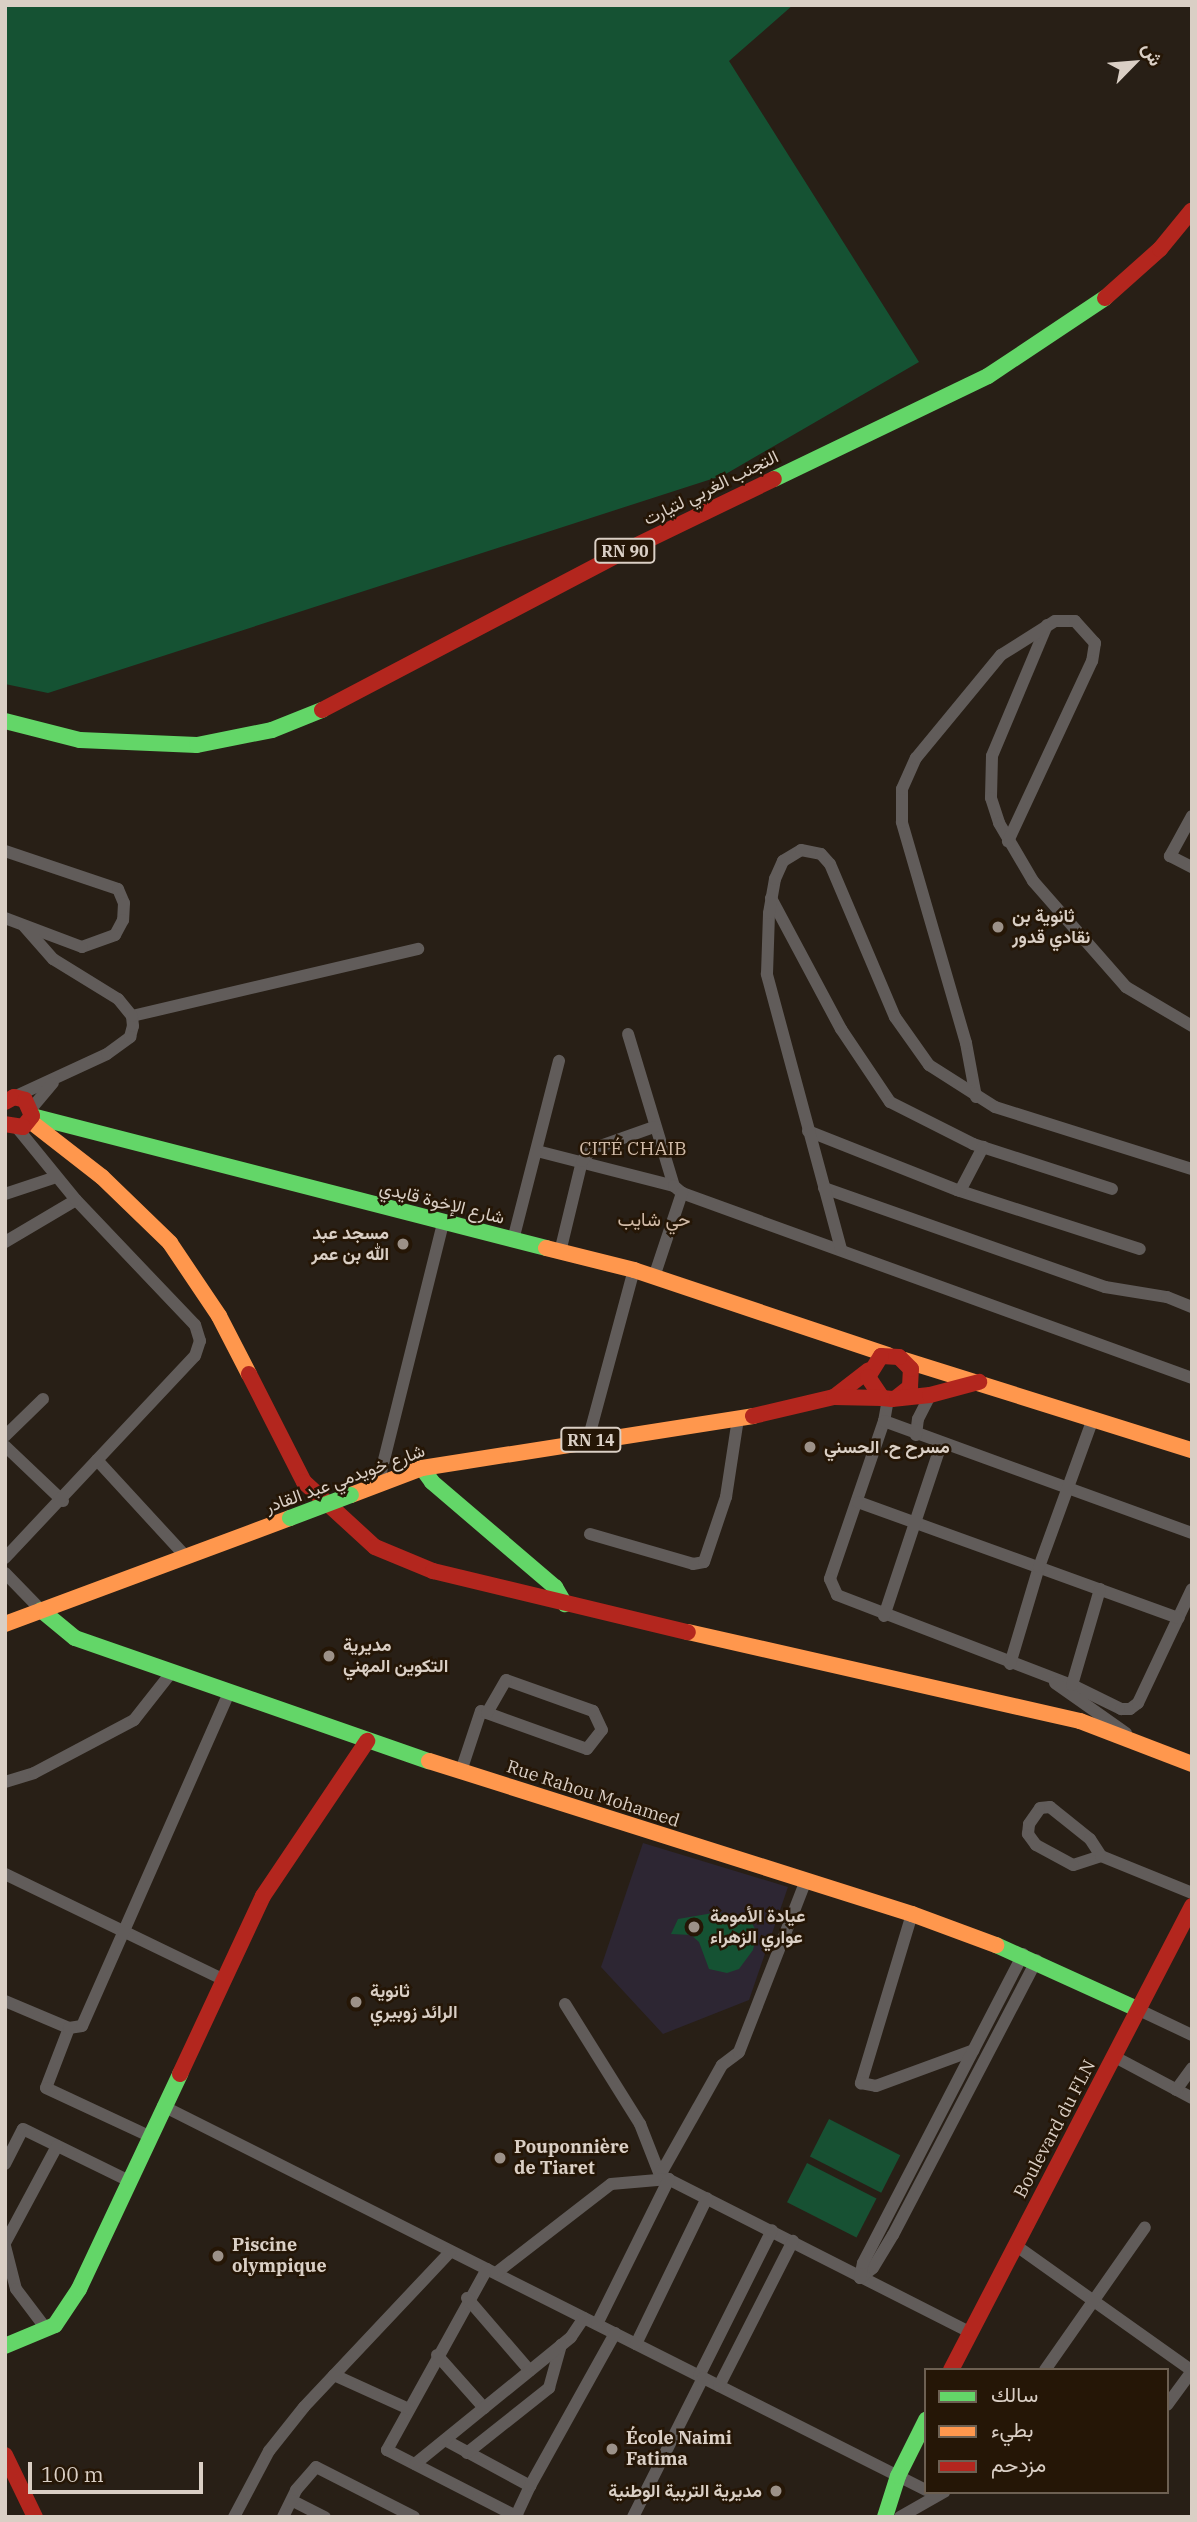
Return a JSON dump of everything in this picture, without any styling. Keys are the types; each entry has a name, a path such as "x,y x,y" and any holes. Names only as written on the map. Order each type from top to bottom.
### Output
{"main road":[{"name":"التجنب الغربي لتيارت","path":"5,721 80,740 197,745 272,730 344,702 627,550 988,376 1058,333 1113,291 1160,248 1192,210"},
{"path":"9,1099 25,1100 23,1120 141,1212 189,1268 304,1482 332,1513 374,1547 399,1558 565,1605 1080,1721 1132,1738 1192,1764"},
{"name":"شارع الإخوة قايدي","path":"23,1120 634,1270 842,1337 904,1360"},
{"name":"شارع الإخوة قايدي","path":"842,1337 871,1367"},
{"name":"شارع خويدمي عبد القادر","path":"834,1397 888,1355"},
{"path":"904,1360 980,1381 1092,1421 1192,1451"},
{"path":"904,1360 919,1390"},
{"path":"871,1367 869,1383 889,1398"},
{"name":"شارع خويدمي عبد القادر","path":"5,1624 422,1468 588,1440 737,1419 834,1397 889,1398 919,1390 980,1381"},
{"path":"422,1468 432,1482 555,1587 565,1605"},
{"name":"Rue Rahou Mohamed","path":"41,1610 75,1639 368,1741 805,1883 912,1914 1030,1957 1137,2009"},
{"path":"5,2346 55,2325 82,2283 263,1896 368,1741"},
{"name":"Boulevard du FLN","path":"952,2368 1192,1906"},
{"path":"885,2517 898,2476 924,2424"},
{"path":"5,2455 35,2517"}],"street":[{"path":"976,1097 966,1043 902,822 902,789 916,758 1001,655 1047,625 1065,620 1084,626 1095,643 1095,653 1008,841"},
{"path":"1047,625 992,756 991,798 1008,841 1033,881 1126,987 1192,1026"},
{"path":"1192,816 1170,856 1192,867"},
{"path":"841,1249 770,993 766,956 771,897 788,855 807,849 826,858 881,987 912,1045 929,1065 976,1097 1192,1169"},
{"path":"5,850 118,889 124,903 123,920 115,935 99,944 82,947 5,918"},
{"path":"771,897 841,1029 890,1102 939,1130 1112,1189"},
{"path":"9,1099 123,1044 130,1037 132,1016 118,999 54,959 24,926"},
{"path":"132,1016 418,949"},
{"path":"628,1034 654,1127 678,1190 654,1277"},
{"path":"513,1240 559,1061"},
{"path":"5,1558 63,1502 97,1460 195,1356 200,1340 195,1325 56,1177 23,1120 58,1077"},
{"path":"560,1252 582,1161 592,1149 654,1127"},
{"path":"808,1131 960,1191 1140,1249"},
{"path":"960,1191 983,1147"},
{"path":"537,1151 582,1161 678,1190 1192,1378"},
{"path":"5,1194 56,1177"},
{"path":"824,1188 1105,1287 1167,1297 1192,1307"},
{"path":"5,1242 76,1200"},
{"path":"378,1484 443,1224"},
{"path":"588,1440 634,1270"},
{"path":"916,1435 919,1390"},
{"path":"889,1398 858,1502 830,1579 837,1595 884,1616 1072,1685 1121,1709 1130,1709 1138,1703 1192,1588"},
{"path":"5,1436 43,1399"},
{"path":"590,1534 693,1564 704,1562 726,1497 737,1419"},
{"path":"1010,1664 1039,1567 1092,1421"},
{"path":"884,1422 941,1445 1192,1533"},
{"path":"884,1616 941,1445"},
{"path":"5,1446 63,1502"},
{"path":"97,1460 187,1558"},
{"path":"858,1502 1179,1618"},
{"path":"5,1573 41,1610"},
{"path":"1072,1685 1100,1589"},
{"path":"5,1782 34,1773 134,1720 171,1673"},
{"path":"1052,1678 1132,1738"},
{"path":"461,1771 481,1711 587,1749 602,1730 593,1712 506,1681 487,1713"},
{"path":"5,2001 69,2028 82,2026 229,1693"},
{"path":"1101,1856 1073,1865 1036,1845 1028,1834 1029,1824 1040,1808 1050,1807 1090,1839 1101,1856 1192,1893"},
{"path":"5,1874 222,1979"},
{"path":"597,2324 664,2177 722,2065 739,2052 805,1883"},
{"path":"912,1914 861,2083 876,2086 974,2050"},
{"path":"860,2278 863,2263 974,2050 1030,1957"},
{"path":"860,2278 873,2268 892,2235 1030,1957"},
{"path":"565,2004 640,2124 664,2177"},
{"path":"1137,2009 1192,2035"},
{"path":"69,2028 46,2088 149,2136"},
{"path":"1115,2057 1192,2098"},
{"path":"1176,2090 1192,2068"},
{"path":"163,2106 924,2488"},
{"path":"5,2164 23,2129 129,2181"},
{"path":"47,2330 16,2289 5,2244 57,2146"},
{"path":"615,2333 530,2486 517,2516 387,2450 467,2298 491,2271 611,2184 664,2177 970,2332"},
{"path":"636,2344 707,2198"},
{"path":"1046,2368 1145,2227"},
{"path":"634,2517 772,2230"},
{"path":"719,2386 793,2241"},
{"path":"1015,2245 1096,2300 1192,2371 1169,2402"},
{"path":"234,2517 269,2451 334,2375 452,2251"},
{"path":"467,2298 530,2371"},
{"path":"415,2464 561,2345 584,2318"},
{"path":"467,2453 549,2388 561,2345"},
{"path":"437,2356 484,2408"},
{"path":"334,2375 409,2409"},
{"path":"445,2440 530,2486"},
{"path":"283,2517 316,2467 414,2517"},
{"path":"900,2517 934,2494"},
{"path":"293,2501 325,2517"}],"shaded area":[{"name":"عيادة الأمومة عواري الزهراء","path":"643,1843 788,1887 749,2000 663,2034 601,1967"}],"green space":[{"path":"5,5 793,5 729,61 919,362 724,475 48,693 5,684"},
{"path":"713,1913 724,1914 728,1921 752,1923 757,1933 753,1950 739,1969 727,1973 709,1969 699,1942 691,1935 671,1934 678,1919"},
{"path":"829,2119 900,2155 881,2193 810,2156"},
{"path":"807,2163 876,2198 857,2238 787,2202"}],"traffic: fast":[{"path":"774,479 988,376 1105,298"},
{"path":"5,721 80,740 197,745 272,730 322,710"},
{"path":"32,1116 546,1248"},
{"path":"422,1468 432,1482 555,1587 565,1604"},
{"path":"290,1518 351,1495"},
{"path":"41,1610 75,1638 429,1761"},
{"path":"996,1945 1137,2009"},
{"path":"5,2346 55,2325 79,2289 180,2074"},
{"path":"885,2517 898,2476 924,2424"}],"traffic: slow":[{"path":"30,1121 102,1177 170,1243 219,1316 249,1374"},
{"path":"546,1248 634,1270 888,1355"},
{"path":"904,1360 1192,1450"},
{"path":"351,1495 422,1468 753,1416"},
{"path":"5,1624 290,1518"},
{"path":"688,1632 1080,1721 1192,1764"},
{"path":"429,1761 912,1914 996,1945"}],"traffic: jam":[{"path":"1105,298 1160,249 1192,210"},
{"path":"322,710 627,550 774,479"},
{"path":"5,1102 14,1097 25,1100 32,1116 23,1127 5,1124"},
{"path":"896,1398 910,1387 911,1369 899,1357 881,1356 868,1377 882,1398 892,1399 930,1395 979,1382"},
{"path":"834,1397 869,1370"},
{"path":"249,1374 304,1482 375,1547 433,1571 688,1632"},
{"path":"753,1416 834,1397 882,1398"},
{"path":"180,2074 263,1896 367,1741"},
{"path":"952,2368 1192,1906"},
{"path":"5,2455 35,2517"}],"place":[{"name":"ثانوية بن نقادي قدور","path":"998,927"},
{"name":"مسجد عبد الله بن عمر","path":"403,1244"},
{"name":"مسرح ح. الحسني","path":"810,1447"},
{"name":"مديرية التكوين المهني","path":"329,1656"},
{"name":"عيادة الأمومة عواري الزهراء","path":"694,1927"},
{"name":"ثانوية الرائد زوبيري","path":"356,2002"},
{"name":"Pouponnière de Tiaret","path":"500,2158"},
{"name":"Piscine olympique","path":"218,2256"},
{"name":"École Naimi Fatima","path":"612,2449"},
{"name":"مديرية التربية الوطنية","path":"776,2491"}],"district":[{"name":"CITÉ CHAIB","path":"633,1149"},
{"name":"حي شايب","path":"654,1220"}]}
